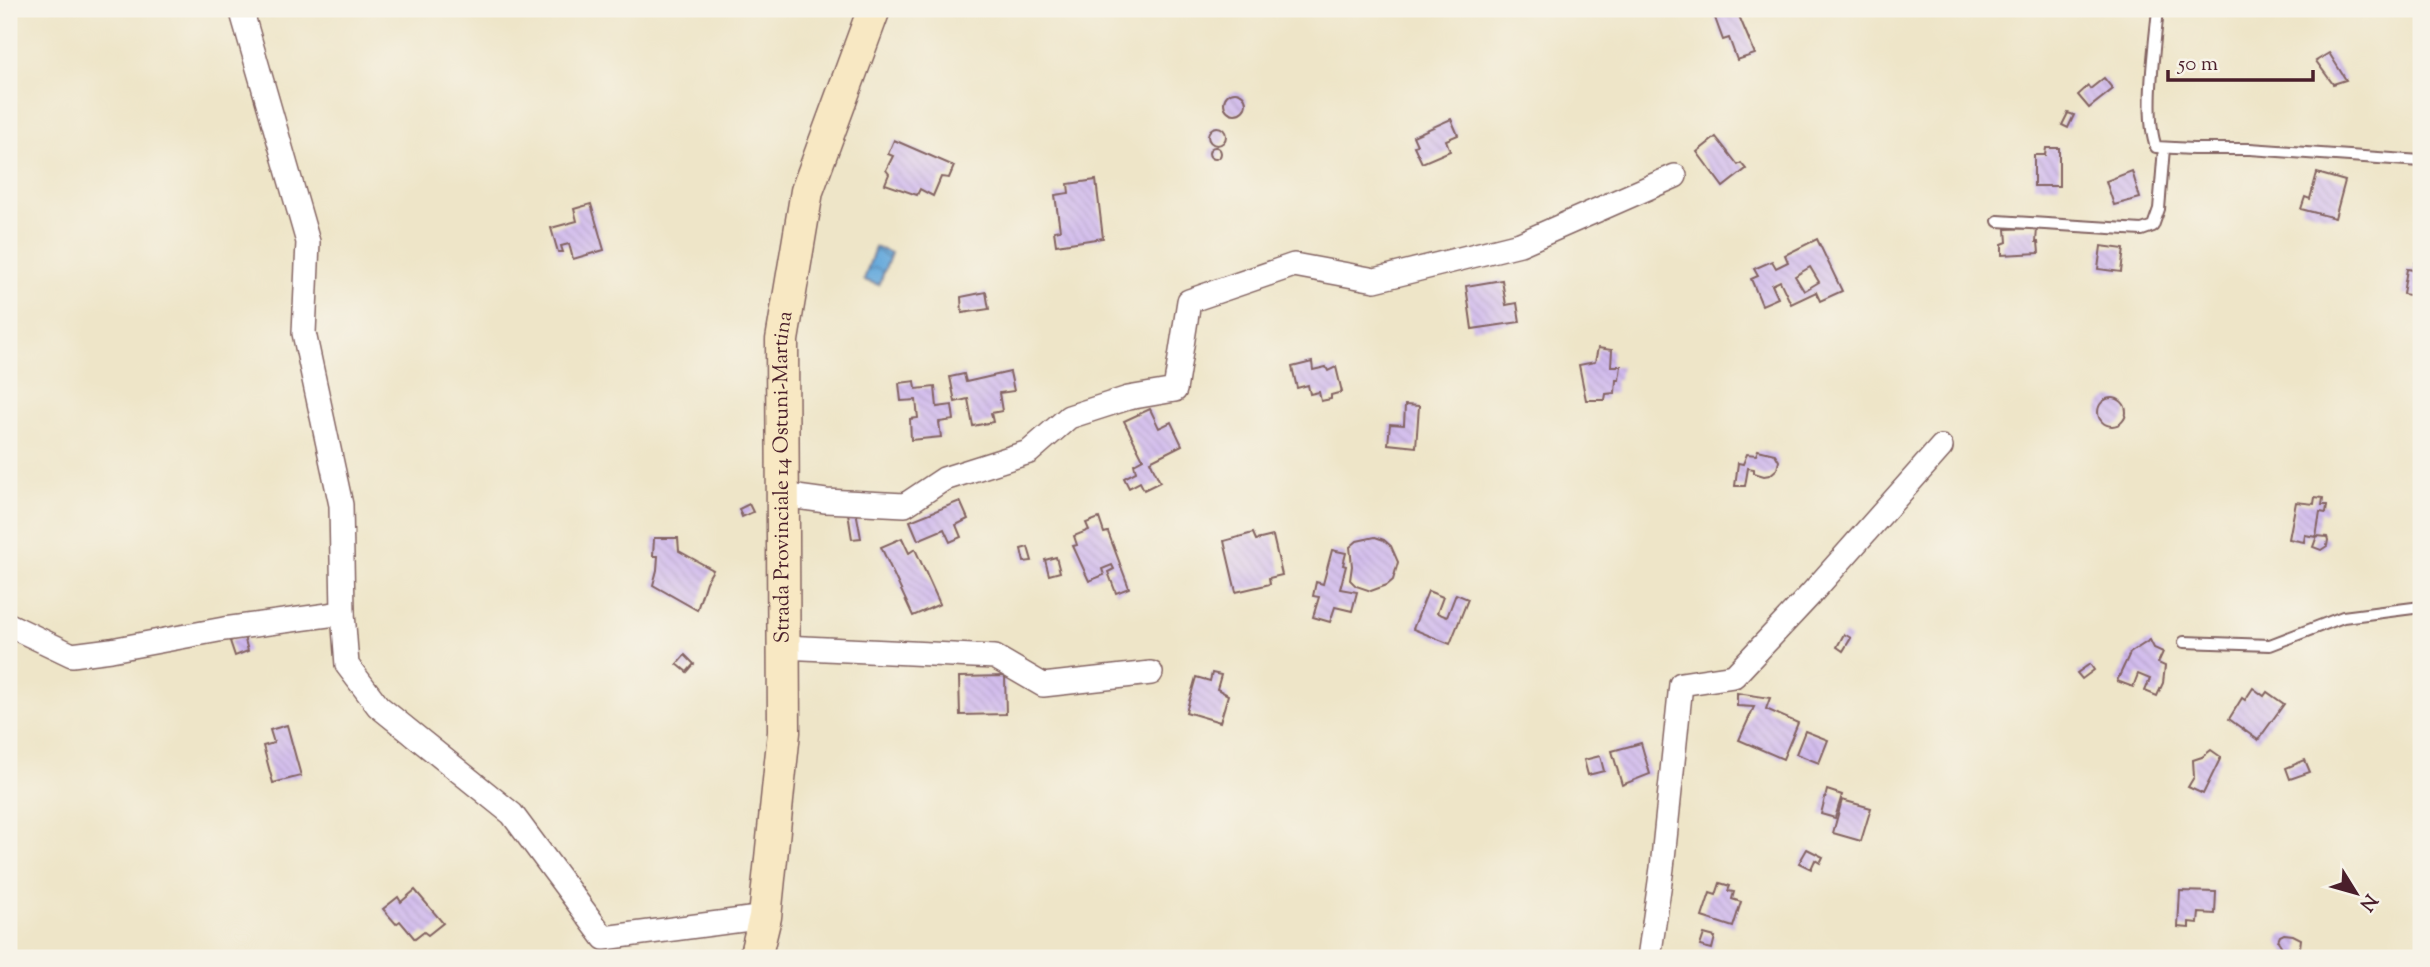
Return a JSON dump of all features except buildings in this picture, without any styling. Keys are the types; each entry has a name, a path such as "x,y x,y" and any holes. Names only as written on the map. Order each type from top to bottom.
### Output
{"main road":[{"name":"Strada Provinciale 14 Ostuni-Martina","path":"755,958 765,917 784,732 782,340 807,191 874,9"}],"street":[{"path":"241,9 308,242 304,333 341,505 347,665 378,706 512,814 604,939 765,917"},
{"path":"782,495 826,501 905,505 944,479 1029,452 1069,417 1128,398 1175,390 1189,301 1294,265 1375,280 1520,244 1675,176"},
{"path":"1649,958 1662,868 1681,684 1734,676 1941,447"},
{"path":"9,625 72,655 343,612"},
{"path":"783,647 995,657 1043,685 1151,673"}],"lane":[{"path":"2158,9 2151,110 2151,135 2156,146 2421,160"},
{"path":"1998,221 2142,230 2153,226 2159,209 2164,148"},
{"path":"2184,642 2270,645 2343,617 2421,607"}],"water":[{"path":"875,247 891,253 879,285 864,280"}]}
